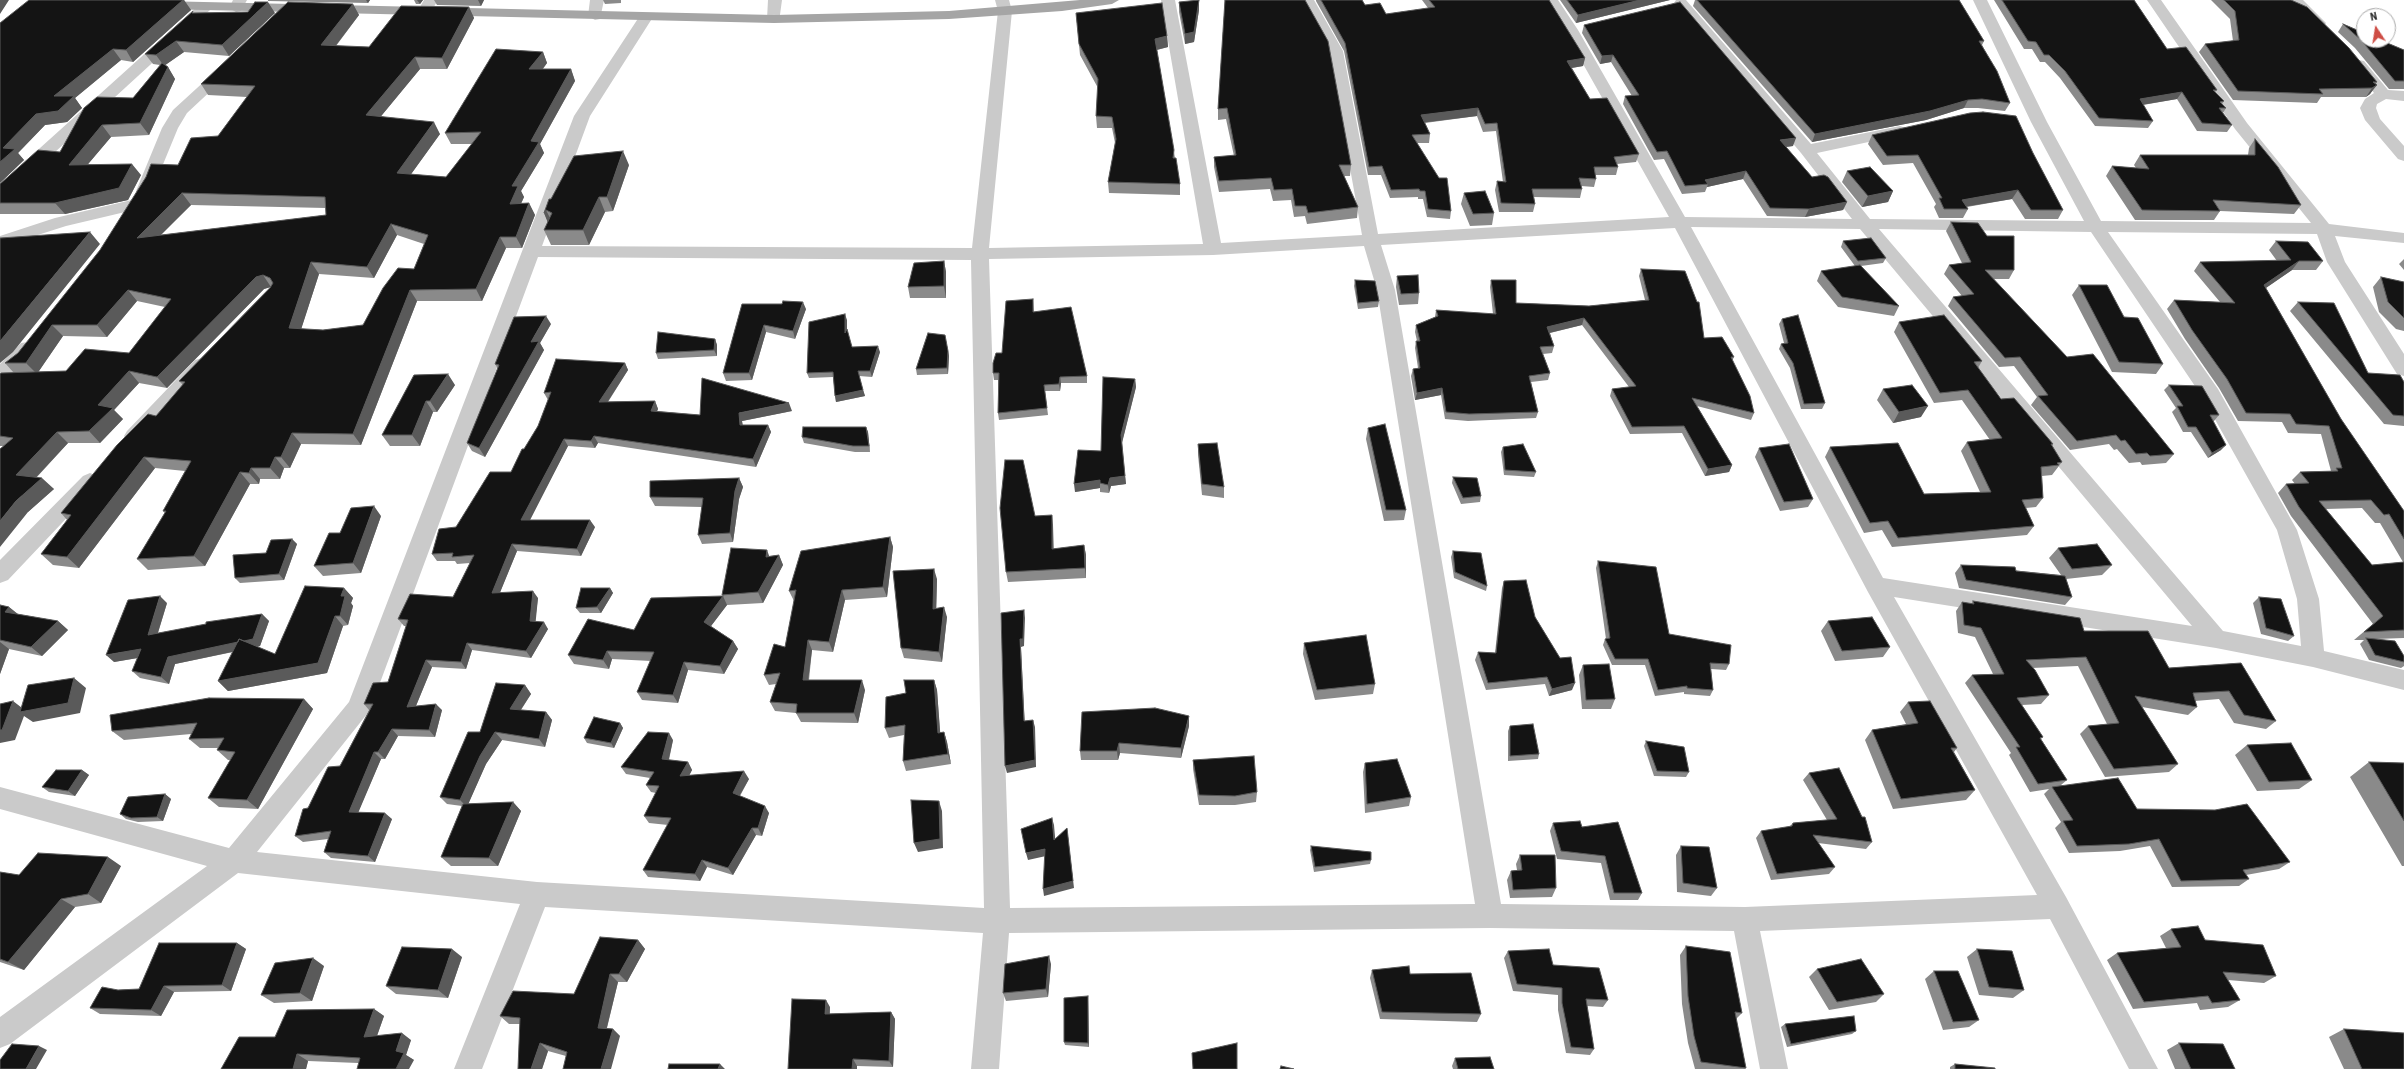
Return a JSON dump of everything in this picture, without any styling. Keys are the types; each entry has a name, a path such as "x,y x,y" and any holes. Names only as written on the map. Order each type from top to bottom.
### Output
{"main road":[{"path":"144,4 205,7 238,4 289,9 427,6 595,16 774,18 949,15 1004,6 1112,0"}],"street":[{"path":"595,16 596,0"},
{"path":"774,18 775,0"},
{"path":"1168,0 1213,249"},
{"path":"1307,0 1336,51 1371,240 1386,290 1490,916"},
{"path":"1551,0 1578,28 1680,222 1876,586 2057,906 2144,1069"},
{"path":"1980,0 2031,121 2096,227 2211,394 2287,530 2308,600 2313,658"},
{"path":"2154,0 2241,126 2324,229 2336,262 2404,369"},
{"path":"2295,0 2330,33"},
{"path":"1680,3 1807,150 1865,224 2216,638"},
{"path":"985,1069 997,920 980,254 1004,6"},
{"path":"0,192 205,7"},
{"path":"274,23 289,9"},
{"path":"0,1034 234,861 359,707 582,116 646,17"},
{"path":"2349,52 2383,94"},
{"path":"123,224 146,188 170,128 178,116 236,60"},
{"path":"2404,96 2383,94 2370,102 2368,108 2373,120 2404,156"},
{"path":"1807,150 1913,128"},
{"path":"0,242 61,222 136,204"},
{"path":"531,251 980,254 1213,249 1680,222 2324,229 2404,238"},
{"path":"0,375 20,358 40,334"},
{"path":"120,450 213,354"},
{"path":"0,574 104,467"},
{"path":"1876,586 2216,638 2313,658 2404,680"},
{"path":"0,798 234,861 537,894 997,920 1490,916 1745,919 2057,906"},
{"path":"468,1069 537,894"},
{"path":"1745,919 1774,1069"}],"building":[{"path":"29,0 183,0 126,50 113,49 54,96 74,96 58,111 36,114 3,148 15,149 0,162 0,23"},
{"path":"1199,0 1194,32 1185,34 1179,2"},
{"path":"1225,0 1305,0 1328,41 1351,165 1339,165 1358,207 1308,213 1306,206 1295,206 1292,189 1274,190 1271,178 1219,181 1214,157 1236,155 1227,108 1218,109"},
{"path":"1321,0 1362,0 1365,5 1380,3 1386,14 1435,7 1429,0 1549,0 1585,58 1567,61 1590,99 1607,98 1639,154 1614,157 1618,167 1594,167 1596,179 1579,178 1582,189 1532,189 1535,204 1501,203 1497,181 1506,182 1497,123 1485,124 1478,108 1421,115 1430,134 1412,135 1439,178 1447,178 1451,211 1428,209 1425,191 1420,191 1419,189 1391,190 1382,166 1369,167 1345,43"},
{"path":"1567,0 1640,0 1578,15"},
{"path":"1697,0 1959,0 1984,41 1979,41 1997,71 2010,103 1982,99 1968,100 1930,111 1815,134"},
{"path":"2002,0 2134,0 2167,49 2186,47 2217,90 2213,90 2224,101 2220,102 2226,108 2219,108 2232,125 2202,123 2182,92 2140,99 2153,121 2099,118 2065,71 2049,55 2044,55 2036,42 2028,41"},
{"path":"2224,0 2291,0 2307,7 2349,48 2377,82 2373,82 2377,85 2372,88 2319,89 2323,94 2238,91 2205,44 2239,40 2235,11"},
{"path":"255,2 268,2 222,45 176,41 156,55 145,54 193,11 192,13 248,12"},
{"path":"288,2 353,4 321,45 369,47 401,6 469,7 442,58 415,57 366,115 434,122 397,173 446,177 481,132 445,133 496,49 543,52 529,69 571,69 531,141 539,142 512,186 518,186 510,204 529,203 516,237 500,237 476,289 410,290 353,434 292,433 281,457 275,457 270,468 251,468 249,473 240,472 194,556 137,559 166,511 163,511 191,461 144,457 67,557 41,554 71,515 61,513 117,445 148,414 156,416 185,382 179,381 270,288 273,283 270,278 263,275 256,277 157,377 129,371 98,405 113,408 89,431 57,432 16,475 42,478 16,501 0,521 0,449 13,438 0,436 0,374 66,371 85,349 129,353 171,299 128,290 97,325 52,325 26,363 5,363 18,353 100,250 146,177 151,164 178,165 191,138 218,136 255,86 201,84","holes":["182,193 325,197 326,215 137,238","391,224 428,235 414,269 398,268 383,288 363,325 323,330 289,328 311,262 367,267"]},
{"path":"1680,2 1796,138 1780,140 1812,177 1824,175 1828,177 1847,202 1809,209 1770,208 1746,171 1705,180 1708,184 1685,186 1667,151 1657,152 1625,96 1639,95 1613,55 1602,56 1584,25"},
{"path":"1162,3 1167,36 1155,39 1174,150 1173,158 1176,158 1180,184 1108,182 1116,139 1112,117 1096,116 1098,79 1079,44 1076,13"},
{"path":"2343,24 2356,30 2356,36"},
{"path":"2396,47 2404,50 2404,81 2395,81 2368,48 2396,48"},
{"path":"162,63 168,67 140,123 102,125 69,165 132,164 119,188 55,203 0,203 0,184 38,150 60,152 84,108 97,97 133,98"},
{"path":"1983,112 2016,116 2033,153 2063,210 2031,210 2018,190 1962,200 1968,209 1944,209 1939,198 1942,198 1918,155 1887,156 1872,135 1970,113"},
{"path":"2255,139 2278,167 2301,205 2213,200 2220,211 2142,210 2112,166 2149,169 2140,155 2255,155"},
{"path":"623,151 607,197 599,197 583,230 544,230 552,213 546,210 544,213 549,199 551,199 574,156"},
{"path":"1870,167 1893,191 1868,196 1847,171"},
{"path":"1485,191 1494,213 1473,214 1464,193"},
{"path":"1951,222 1978,223 1987,236 2014,236 2014,270 1985,270 2067,357 2093,354 2174,454 2150,456 2147,453 2136,454 2125,440 2121,441 2116,435 2077,441 2038,396 2048,395 2020,357 2005,358 1953,297 1974,294 1949,265 1971,262"},
{"path":"90,232 1,340 0,341 0,238"},
{"path":"1871,238 1886,258 1858,261 1843,241"},
{"path":"2276,241 2308,242 2323,261 2299,261 2264,285 2341,419 2404,511 2404,539 2389,514 2384,515 2371,500 2319,501 2372,565 2404,562 2404,630 2364,632 2383,616 2299,507 2286,484 2309,483 2300,472 2338,471 2336,468 2342,468 2329,426 2296,424 2290,414 2246,413 2227,379 2192,330 2174,300 2235,303 2200,262 2291,260"},
{"path":"944,261 944,286 908,287 914,263"},
{"path":"1860,265 1899,306 1842,297 1821,271"},
{"path":"1641,269 1685,271 1697,302 1699,302 1704,338 1722,337 1734,357 1731,357 1750,396 1754,413 1692,398 1732,465 1708,469 1684,426 1632,427 1612,389 1636,386 1584,318 1547,327 1554,346 1540,347 1550,373 1529,376 1538,412 1469,414 1446,412 1442,388 1417,393 1413,369 1420,368 1416,341 1420,341 1416,325 1438,316 1436,310 1496,314 1491,280 1516,280 1516,303 1589,306 1649,300"},
{"path":"1418,275 1419,293 1401,294 1397,276"},
{"path":"2381,277 2404,282 2404,318 2388,302"},
{"path":"1355,280 1375,281 1379,301 1358,303"},
{"path":"2079,285 2107,285 2124,317 2138,318 2163,364 2119,362"},
{"path":"1033,299 1033,312 1071,307 1087,376 1060,377 1059,384 1044,385 1047,408 998,413 999,373 993,373 993,363 996,353 1002,353 1006,301"},
{"path":"783,301 803,302 793,331 764,325 749,373 723,373 742,304 782,304"},
{"path":"2298,302 2334,303 2368,373 2400,375 2404,382 2404,416 2393,415"},
{"path":"845,314 845,333 847,329 852,347 878,346 870,371 858,371 863,390 835,396 833,372 807,373 809,322"},
{"path":"1798,315 1825,403 1804,404 1793,363 1781,344 1788,343 1782,319"},
{"path":"1944,315 1982,361 1974,362 2001,399 2014,398 2053,444 2051,444 2062,462 2057,463 2059,465 2041,467 2043,498 2022,500 2034,526 1898,538 1888,521 1870,523 1830,447 1898,443 1924,494 1991,492 1967,442 2002,438 1968,390 1940,393 1899,322"},
{"path":"546,316 531,342 539,341 479,448 467,443 499,365 495,364 514,317"},
{"path":"658,332 715,339 714,350 656,353"},
{"path":"928,333 945,335 948,351 947,368 916,369"},
{"path":"556,359 625,363 599,402 655,401 651,411 700,415 702,378 789,403 739,413 740,425 768,425 753,459 594,436 591,441 564,439 521,520 590,520 577,549 512,544 492,593 533,591 530,621 544,622 526,651 467,643 461,662 426,660 407,707 436,704 429,730 392,729 378,752 374,752 349,812 385,813 368,856 324,852 331,831 295,836 303,809 308,808 328,767 340,766 373,704 364,704 373,683 388,682 408,620 398,619 410,594 453,597 474,555 452,557 453,553 432,554 439,529 456,527 490,472 511,472 522,449 524,449 538,426 551,392 544,393"},
{"path":"448,374 430,401 426,401 412,435 382,435 414,375"},
{"path":"1103,377 1135,379 1121,435 1125,476 1110,478 1108,485 1100,483 1100,480 1074,484 1078,450 1101,451"},
{"path":"1912,385 1928,406 1899,412 1883,389"},
{"path":"2169,385 2202,386 2219,415 2210,415 2226,445 2212,453 2196,427 2188,427 2177,406 2183,406"},
{"path":"1385,424 1406,510 1386,510 1368,428"},
{"path":"803,427 866,427 869,446 853,446 802,437"},
{"path":"1217,443 1224,487 1202,484 1198,444"},
{"path":"1523,444 1536,472 1505,470 1503,447"},
{"path":"1789,444 1813,499 1784,502 1759,448"},
{"path":"1005,460 1023,460 1035,516 1052,515 1052,549 1084,545 1085,568 1006,572 1000,508"},
{"path":"1453,477 1477,478 1481,496 1463,498"},
{"path":"739,478 735,491 730,533 698,535 703,498 650,497 650,481"},
{"path":"374,506 353,563 314,566 329,533 340,533 351,508"},
{"path":"890,537 883,587 842,590 829,642 808,640 803,680 862,680 854,713 796,713 797,704 770,702 780,673 764,675 774,644 785,647 796,590 789,591 801,551"},
{"path":"292,539 279,574 235,578 233,555 266,553 271,540"},
{"path":"2097,544 2112,565 2072,569 2058,548"},
{"path":"731,548 767,550 766,557 779,555 758,592 722,595"},
{"path":"1453,551 1481,553 1487,586 1455,572"},
{"path":"1598,561 1656,567 1669,634 1731,645 1729,664 1710,663 1713,690 1687,688 1687,686 1658,690 1648,659 1615,659 1605,639 1610,638"},
{"path":"1961,565 2015,567 2016,571 2065,576 2072,597 1966,580"},
{"path":"934,569 933,609 944,607 939,652 901,648 893,571"},
{"path":"1526,580 1535,617 1560,658 1571,657 1575,683 1552,689 1547,677 1488,683 1478,652 1496,653 1504,581"},
{"path":"305,586 344,588 341,596 345,596 340,616 335,616 318,663 218,681 239,639 275,654"},
{"path":"581,588 610,588 597,607 576,608"},
{"path":"160,596 148,635 206,624 206,622 262,614 253,639 244,641 239,639 238,642 168,657 161,677 132,671 141,649 106,655 128,600"},
{"path":"723,596 704,622 733,641 720,666 684,662 673,695 637,692 654,652 607,651 603,660 568,655 588,619 634,630 651,598"},
{"path":"2259,597 2281,599 2294,636 2266,628"},
{"path":"1973,601 2080,618 2084,631 2148,631 2169,668 2241,663 2276,721 2244,715 2229,691 2193,693 2197,707 2135,696 2178,764 2114,769 2088,726 2119,723 2086,657 2026,660 2035,670 2049,695 2017,698 2043,737 2040,738 2067,780 2038,784 2016,747 2020,747 1972,675 2004,674 1981,628 1964,625 1962,602 1974,604"},
{"path":"0,605 9,607 5,612 58,621 31,647 0,640"},
{"path":"1024,610 1023,639 1020,639 1024,721 1033,720 1035,760 1005,766 1001,613"},
{"path":"1872,617 1890,647 1842,651 1828,621"},
{"path":"1366,635 1375,684 1317,690 1304,643"},
{"path":"2366,638 2395,641 2404,656 2404,662 2375,655"},
{"path":"1609,664 1615,699 1586,700 1583,665"},
{"path":"74,678 68,703 20,712 28,685"},
{"path":"904,680 934,680 938,733 944,732 948,754 903,761 905,725 885,728 886,697 906,693"},
{"path":"496,683 525,685 510,709 546,712 539,739 495,732 480,756 460,800 440,797 468,732 480,732"},
{"path":"209,698 304,699 247,800 208,798 235,752 217,750 224,738 189,739 197,723 112,731 110,715"},
{"path":"13,701 2,730 0,730 0,704"},
{"path":"1930,701 1957,748 1951,748 1975,790 1901,799 1872,730 1918,723 1908,702"},
{"path":"1155,708 1189,716 1181,748 1119,743 1117,751 1080,751 1082,712"},
{"path":"594,717 620,723 611,743 584,738"},
{"path":"1533,724 1539,754 1510,756 1510,726"},
{"path":"648,732 669,733 662,759 688,762 680,776 744,771 733,793 765,806 758,828 752,828 728,868 702,860 695,874 643,870 671,818 644,816 659,786 646,785 654,772 621,767"},
{"path":"1646,741 1684,747 1689,772 1657,771"},
{"path":"2291,743 2312,780 2269,782 2247,745"},
{"path":"1254,756 1257,792 1235,796 1199,795 1193,760"},
{"path":"1397,759 1411,797 1367,804 1365,763"},
{"path":"2369,762 2404,763 2404,821"},
{"path":"1839,768 1862,817 1865,817 1872,842 1813,835 1835,867 1777,874 1761,831 1792,826 1793,823 1837,819 1809,773"},
{"path":"56,770 82,770 68,791 42,787"},
{"path":"2118,778 2137,809 2215,810 2247,804 2290,862 2243,870 2249,879 2181,881 2159,839 2129,844 2077,846 2063,821 2073,820 2052,787"},
{"path":"165,794 157,817 131,818 120,814 128,797"},
{"path":"911,800 939,801 940,839 914,843"},
{"path":"513,802 489,858 441,857 463,804"},
{"path":"1052,818 1054,840 1067,828 1073,881 1043,889 1045,849 1026,853 1021,829"},
{"path":"1580,821 1582,827 1618,822 1642,893 1614,893 1605,856 1561,851 1553,823"},
{"path":"1311,846 1371,852 1371,860 1315,867"},
{"path":"1681,846 1709,847 1717,888 1683,883"},
{"path":"38,853 108,857 88,894 61,899 8,962 0,959 0,872 19,875"},
{"path":"1520,855 1555,855 1556,888 1513,890 1511,871 1522,870"},
{"path":"2198,926 2205,940 2263,945 2276,976 2223,972 2240,1000 2212,1003 2208,996 2144,1002 2117,953 2181,947 2171,929"},
{"path":"600,937 638,940 619,974 610,974 598,1028 613,1029 601,1069 563,1069 567,1052 540,1043 531,1069 518,1069 520,1018 500,1016 513,991 574,994"},
{"path":"159,943 237,943 222,985 164,986 151,1010 90,1008 102,987 118,990 139,989"},
{"path":"1686,946 1730,952 1742,1013 1735,1012 1746,1068 1701,1062 1694,1036 1688,996"},
{"path":"402,947 452,949 438,990 386,986"},
{"path":"1549,949 1553,965 1599,968 1608,1000 1586,999 1594,1049 1571,1047 1562,1003 1562,988 1517,984 1508,951"},
{"path":"1977,949 2012,951 2024,990 1989,987"},
{"path":"1049,956 1046,989 1003,993 1005,964"},
{"path":"313,958 300,993 261,995 275,963"},
{"path":"1861,959 1884,994 1837,1002 1817,969"},
{"path":"1409,966 1410,974 1471,973 1481,1014 1382,1012 1372,970"},
{"path":"1934,971 1958,971 1979,1020 1953,1022"},
{"path":"1088,996 1088,1043 1064,1042 1064,998"},
{"path":"792,999 826,1000 825,1014 891,1012 889,1061 853,1059 852,1069 788,1069"},
{"path":"374,1009 364,1037 402,1033 396,1051 404,1053 396,1069 357,1069 360,1058 297,1054 293,1069 221,1069 239,1037 275,1037 287,1010"},
{"path":"1854,1016 1856,1031 1791,1044 1785,1024"},
{"path":"2344,1029 2404,1033 2404,1069 2362,1069"},
{"path":"1237,1043 1237,1069 1193,1069 1192,1053"},
{"path":"2179,1043 2223,1044 2235,1069 2191,1069"},
{"path":"12,1044 39,1046 26,1069 0,1069 0,1060"},
{"path":"1490,1057 1494,1069 1458,1069 1455,1058"},
{"path":"669,1064 720,1064 718,1069 668,1069"},
{"path":"1955,1064 1995,1068 1995,1069 1955,1069"},
{"path":"1281,1066 1294,1069 1280,1069"}]}
